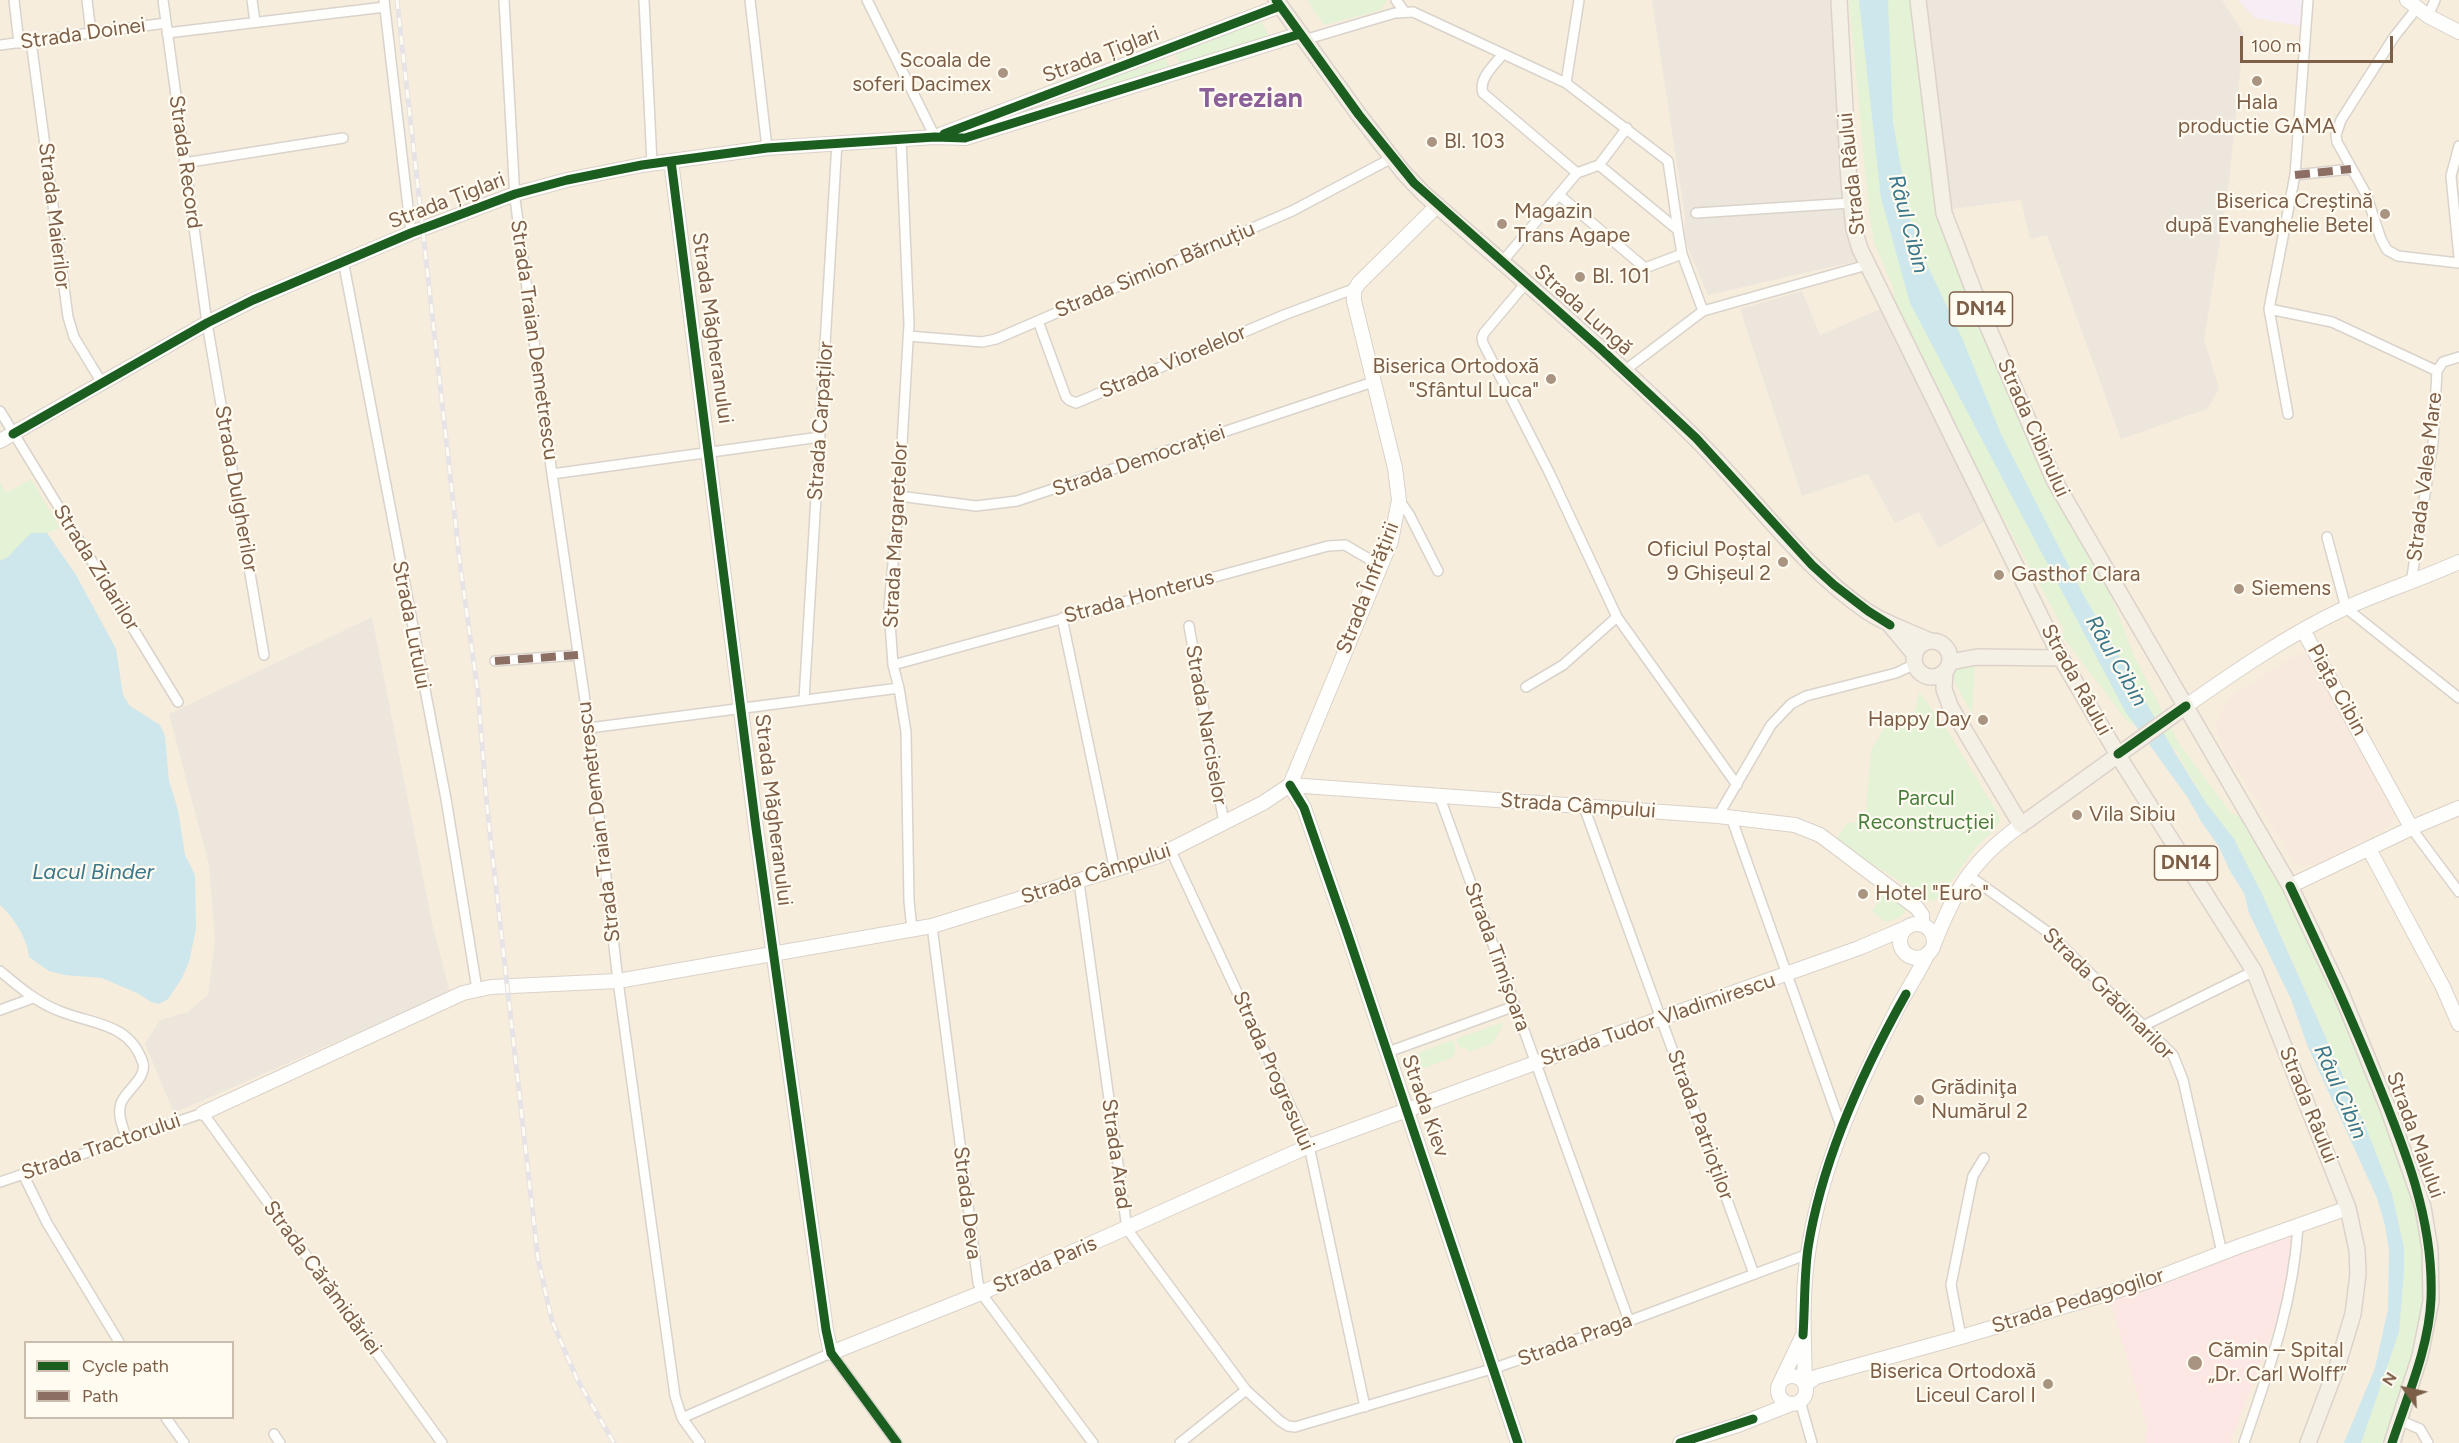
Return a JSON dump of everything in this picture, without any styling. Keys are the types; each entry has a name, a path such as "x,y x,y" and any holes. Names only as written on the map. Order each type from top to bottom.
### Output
{"main road":[{"name":"Strada Râului","path":"1839,0 1851,203 1854,229 1867,266 1888,304 2061,658 2124,750 2254,971 2348,1208 2358,1262 2353,1314 2338,1364 2308,1443"},
{"name":"Strada Cibinului","path":"1918,0 1940,190 1948,228 2054,480 2181,709 2196,725"},
{"name":"Strada Lungă","path":"1278,3 1392,158 1438,206 1624,370 1696,438 1812,565 1868,611 1890,625 1977,657"},
{"name":"Strada Lungă","path":"1890,625 1915,659"},
{"path":"1948,667 1937,676 1928,676 1920,672 1915,659 1918,647 1935,641 1949,650 1948,667 1944,689 1950,705 2021,825"},
{"name":"Strada Lungă","path":"1948,667 1977,657 2061,658"},
{"name":"Piața Cibin","path":"2021,825 2181,709"},
{"name":"Strada Malului","path":"2196,725 2290,886 2341,993 2388,1108 2423,1208 2430,1249 2431,1301 2420,1356 2391,1443"}],"street":[{"path":"14,0 19,43"},
{"path":"87,0 91,33"},
{"name":"Strada Record","path":"163,0 207,323"},
{"path":"252,0 255,22"},
{"name":"Strada Traian Demetrescu","path":"504,0 515,194 589,728 618,981 675,1396 682,1418 700,1443"},
{"path":"644,0 652,163"},
{"path":"750,0 767,148"},
{"path":"867,0 935,137"},
{"path":"1396,0 1404,11"},
{"path":"1566,83 1580,0"},
{"path":"2288,414 2269,309 2295,175 2308,0"},
{"path":"2435,0 2418,8 2387,47 2338,127 2337,142 2366,194 2387,250 2398,256 2459,263"},
{"name":"Strada Țiglari","path":"935,137 1278,3"},
{"path":"385,4 411,233"},
{"name":"Strada Doinei","path":"0,45 91,33 255,22 385,4"},
{"path":"2418,8 2459,32"},
{"path":"1302,37 1404,11 1419,14 1566,83 1668,161 1682,254 1703,311"},
{"name":"Strada Țiglari","path":"0,441 207,323 253,300 411,233 515,194 593,174 671,160 837,142 974,136 1302,37"},
{"name":"Strada Maierilor","path":"31,41 68,317 77,343 102,382"},
{"path":"1503,54 1483,79 1481,84 1483,93 1577,173"},
{"path":"1502,262 1577,173 1599,165 1627,128"},
{"path":"184,162 344,138"},
{"name":"Strada Margaretelor","path":"901,139 908,336 899,496 889,608 893,665 906,732 912,929"},
{"name":"Strada Carpaților","path":"804,700 837,142"},
{"path":"2459,146 2451,176 2459,256"},
{"name":"Strada Simion Bărnuțiu","path":"908,336 988,342 1292,211 1392,158"},
{"name":"Strada Măgheranului","path":"671,160 776,971 826,1330 831,1353 897,1443"},
{"path":"1599,165 1678,230"},
{"path":"2295,175 2351,169"},
{"path":"1559,195 1645,268 1682,254"},
{"path":"1696,213 1851,203"},
{"path":"1356,288 1438,206"},
{"name":"Strada Lutului","path":"343,261 446,799 477,989"},
{"path":"1624,370 1703,311 1867,266"},
{"path":"1526,283 1484,333 1483,343 1549,472 1617,617 1737,784"},
{"name":"Strada Viorelelor","path":"1038,321 1066,397 1076,403 1284,315 1356,288"},
{"name":"Strada Înfrățirii","path":"1290,785 1381,566 1395,527 1399,500 1395,468 1354,301 1356,288"},
{"path":"2269,309 2338,324 2437,371 2443,362 2459,357"},
{"name":"Strada Dulgherilor","path":"207,323 264,655"},
{"name":"Strada Valea Mare","path":"2411,583 2430,464 2437,371"},
{"name":"Strada Democrației","path":"899,496 976,506 1017,501 1373,382"},
{"name":"Strada Zidarilor","path":"0,411 178,702"},
{"path":"552,474 820,437"},
{"path":"1399,500 1409,514 1438,571"},
{"path":"2327,537 2346,608 2459,698"},
{"name":"Strada Honterus","path":"893,665 1333,544 1344,545 1381,566"},
{"path":"2303,630 2346,608 2459,562"},
{"path":"1526,687 1563,665 1617,617"},
{"path":"1062,618 1114,871"},
{"name":"Strada Narciselor","path":"1189,626 1224,823"},
{"name":"Piața Cibin","path":"2181,709 2303,630 2412,829"},
{"path":"495,661 578,655"},
{"path":"1842,1129 1786,975 1724,817 1737,784 1771,725 1791,704 1806,696 1896,673 1915,659"},
{"path":"589,728 899,688"},
{"name":"Strada Câmpului","path":"202,1113 450,998 477,989 618,981 932,926 1114,871 1171,851 1290,785 1724,817 1795,825 1812,831 1920,911 1917,925"},
{"name":"Strada Kiev","path":"1290,785 1304,808 1495,1368 1518,1443"},
{"name":"Strada Timișoara","path":"1439,795 1629,1321"},
{"name":"Strada Patrioților","path":"1584,807 1754,1274"},
{"path":"2290,886 2459,808"},
{"path":"1680,1443 1753,1419 1795,1402 1805,1394 1803,1335 1808,1254 1818,1202 1842,1129 1870,1065 1931,949 1951,902 1968,875 1995,845 2021,825"},
{"path":"2412,829 2459,892"},
{"path":"2369,849 2443,987 2459,1024"},
{"name":"Strada Progresului","path":"1171,851 1309,1146 1365,1407"},
{"name":"Strada Grădinarilor","path":"1968,875 2049,933 2173,1055 2180,1068 2222,1253"},
{"name":"Strada Arad","path":"1078,882 1127,1229 1246,1390"},
{"name":"Strada Tudor Vladimirescu","path":"1407,1109 1864,946 1917,925 1951,902"},
{"path":"1906,994 1908,955 1900,942 1902,933 1917,925 1932,933 1931,949"},
{"name":"Strada Deva","path":"932,926 981,1293 1094,1443"},
{"path":"1864,946 1886,944 1908,955 1920,957 1931,949"},
{"path":"0,971 33,998 58,1011 118,1030 128,1037 144,1065 142,1073 121,1103 121,1122 126,1139"},
{"path":"2145,1025 2254,971"},
{"path":"0,1010 33,998"},
{"path":"1388,1052 1515,1006"},
{"name":"Strada Paris","path":"682,1418 831,1353 981,1293 1309,1146 1407,1109"},
{"name":"Strada Tractorului","path":"0,1182 202,1113"},
{"name":"Strada Cărămidăriei","path":"202,1113 442,1443"},
{"path":"1960,1337 1952,1293 1952,1274 1973,1176 1984,1158"},
{"path":"23,1174 47,1223 118,1341"},
{"name":"Strada Pedagogilor","path":"1805,1384 1816,1377 2149,1281 2348,1208"},
{"path":"2244,1443 2287,1310 2292,1286 2298,1226"},
{"name":"Strada Praga","path":"1246,1390 1275,1418 1291,1427 1495,1368 1808,1254"},
{"path":"1753,1419 1768,1403 1780,1383 1803,1335"},
{"path":"1780,1383 1792,1375 1800,1378 1805,1384"},
{"path":"1780,1383 1782,1400 1795,1402"},
{"path":"1180,1443 1246,1390"},
{"path":"1795,1402 1812,1443"},
{"path":"167,1419 184,1443"},
{"path":"2399,1420 2420,1429 2428,1443"},
{"path":"274,1434 280,1443"}],"shaded area":[{"path":"0,0 2459,0 2459,1443 0,1443"},
{"path":"1652,0 1834,0 1848,227 1857,261 1708,295 1684,238 1685,217"},
{"path":"1924,0 2222,0 2244,34 2229,182 2204,340 2219,388 2207,409 2121,439 2047,235 2030,239 2021,200 1952,209"},
{"path":"2238,0 2303,0 2301,26 2255,18"},
{"path":"1802,291 1820,335 1883,308 1988,520 1939,548 1919,512 1895,523 1868,474 1802,496 1740,309"},
{"path":"372,617 432,923 450,992 174,1113 145,1044 160,1020 188,1012 208,995 215,940 209,865 169,714"},
{"path":"2307,654 2395,815 2389,826 2378,833 2315,865 2297,865 2234,764 2226,759 2216,727 2217,718 2231,697 2296,655"},
{"name":"Cămin – Spital „Dr. Carl Wolff”","path":"2289,1237 2294,1247 2285,1299 2230,1443 2145,1443 2147,1427 2110,1299 2201,1269 2249,1248"}],"green space":[{"path":"1307,0 1387,0 1381,10 1324,25"},
{"path":"1849,0 1918,0 1944,213 2053,481 2112,598 2134,656 2180,745 2230,812 2241,818 2341,993 2423,1207 2431,1301 2391,1443 2361,1443 2399,1332 2404,1248 2392,1194 2366,1128 2288,951 2234,839 2206,803 2175,749 2127,721 2063,637 2063,628 1969,455 1896,310 1893,287 1874,242 1869,210"},
{"path":"1261,20 1270,39 1181,68 1175,52"},
{"path":"1165,56 1171,71 1087,98 1083,86"},
{"path":"31,479 60,528 47,533 31,533 8,557 0,561 0,482 6,493"},
{"path":"1975,663 1972,714 1952,677 1954,667"},
{"name":"Parcul Reconstrucției","path":"1919,692 1947,730 2001,819 1971,853 1942,895 1930,901 1836,840 1847,823 1865,822 1871,751 1888,721 1914,717"},
{"path":"1887,890 1906,908 1901,916 1885,922 1872,911"},
{"path":"1504,1022 1493,1043 1469,1052 1459,1047 1456,1039"},
{"path":"1453,1040 1456,1048 1453,1057 1425,1068 1405,1058"}],"water":[{"name":"Râul Cibin","path":"1859,0 1888,0 1893,122 1909,215 1920,250 1962,338 2001,434 2083,594 2206,803 2234,839 2263,896 2366,1128 2392,1194 2404,1248 2399,1332 2361,1443 2344,1443 2375,1368 2388,1309 2389,1251 2385,1225 2377,1198 2308,1047 2291,999 2249,913 2244,893 2230,871 2218,845 2188,798 2125,711 1910,303 1881,198"},
{"name":"Lacul Binder","path":"31,533 47,533 76,575 116,649 123,695 130,706 160,725 165,736 169,781 178,810 185,855 195,875 196,929 189,962 182,978 168,999 159,1004 102,978 65,975 49,971 29,957 26,943 19,929 0,905 0,561 8,557"}],"railway":[{"path":"397,0 461,572 478,693 487,807 538,1259 552,1321 577,1379 614,1443"}],"marked path":[{"path":"2295,175 2351,169"},
{"path":"495,661 578,655"}],"cycle path":[{"path":"1276,0 1359,115 1414,183 1603,351 1696,438 1812,565 1834,585 1890,625"},
{"path":"944,134 1280,6"},
{"path":"13,434 207,323 253,300 411,233 515,194 567,180 642,165 767,148 935,137 965,138 1300,34"},
{"path":"671,161 756,828 826,1330 831,1353 897,1443"},
{"path":"2118,754 2186,706"},
{"path":"1290,785 1304,808 1347,932 1518,1443"},
{"path":"2290,886 2365,1052 2407,1158 2423,1213 2431,1270 2429,1317 2422,1354 2392,1443"},
{"path":"1803,1335 1808,1248 1823,1182 1859,1085 1906,994"},
{"path":"1680,1443 1753,1419"}],"place":[{"name":"Scoala de soferi Dacimex","path":"1003,73"},
{"name":"Hala productie GAMA","path":"2257,81"},
{"name":"Bl. 103","path":"1432,142"},
{"name":"Biserica Creștină după Evanghelie Betel","path":"2385,214"},
{"name":"Magazin Trans Agape","path":"1502,224"},
{"name":"Bl. 101","path":"1580,277"},
{"name":"Biserica Ortodoxă \"Sfântul Luca\"","path":"1551,379"},
{"name":"Oficiul Poștal 9 Ghișeul 2","path":"1783,562"},
{"name":"Gasthof Clara","path":"1999,575"},
{"name":"Siemens","path":"2239,589"},
{"name":"Happy Day","path":"1983,720"},
{"name":"Vila Sibiu","path":"2077,815"},
{"name":"Hotel \"Euro\"","path":"1863,894"},
{"name":"Grădiniţa Numărul 2","path":"1919,1100"},
{"name":"Cămin – Spital „Dr. Carl Wolff”","path":"2195,1363"},
{"name":"Biserica Ortodoxă Liceul Carol I","path":"2048,1384"}],"district":[{"name":"Terezian","path":"1251,99"}]}
